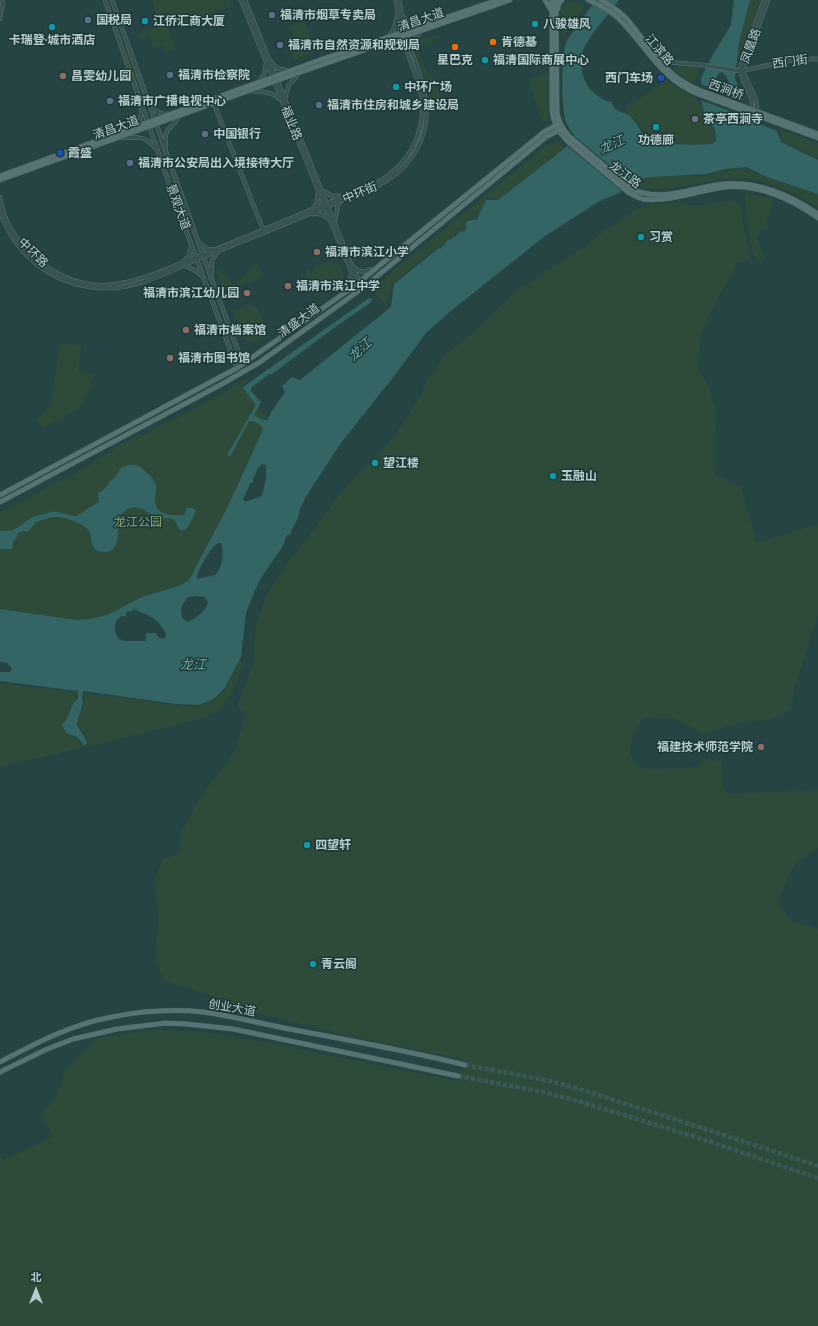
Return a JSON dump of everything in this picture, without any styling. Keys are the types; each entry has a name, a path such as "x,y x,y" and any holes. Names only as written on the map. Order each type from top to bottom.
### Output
{"main road":[{"name":"清昌大道","path":"0,180 117,138 255,84 275,79 498,0"},
{"name":"清昌大道","path":"404,34 420,31 510,0"},
{"path":"545,0 552,14"},
{"name":"龙江路","path":"552,0 553,117 567,138 631,191 644,199 654,199 724,188 745,187 780,197 794,203 818,218"},
{"name":"龙江路","path":"556,0 558,124"},
{"path":"556,20 558,5 562,0"},
{"name":"江滨路","path":"601,0 625,17 655,57 668,70 678,79 698,92"},
{"name":"江滨路","path":"590,1 611,13 622,22 665,73 680,85 698,92"},
{"name":"清昌大道","path":"178,114 214,104 250,91 275,79"},
{"name":"西涧桥","path":"698,92 754,113"},
{"path":"754,113 818,134"},
{"path":"754,113 818,138"},
{"path":"546,130 553,117"},
{"name":"清盛大道","path":"0,495 237,368 359,283 546,130 558,124"},
{"name":"清昌大道","path":"0,176 127,130 149,125"},
{"name":"清盛大道","path":"0,502 222,384 260,362 362,288 546,137 560,129"},
{"path":"546,137 556,135 567,138"},
{"name":"龙江路","path":"631,191 643,194 665,194 723,184 744,184 767,188 787,196 818,214"},
{"name":"创业大道","path":"0,1062 44,1039 70,1028 91,1022 110,1017 141,1013 180,1011 202,1012 226,1016 276,1027 412,1052 465,1064"},
{"name":"创业大道","path":"0,1072 45,1050 73,1039 117,1029 166,1023 233,1029 458,1076"}],"street":[{"path":"0,19 3,0"},
{"name":"景观大道","path":"105,0 188,235 237,368"},
{"name":"景观大道","path":"112,0 198,243 243,364"},
{"name":"福业路","path":"241,0 359,283"},
{"name":"福业路","path":"245,0 267,60"},
{"path":"396,0 404,34"},
{"path":"399,0 400,15 387,40 407,49"},
{"name":"凤凰路","path":"754,113 756,100 740,71 740,64 764,0"},
{"name":"凤凰路","path":"740,71 768,0"},
{"path":"400,15 411,24 425,25"},
{"path":"413,56 413,42 420,31"},
{"path":"117,36 124,33"},
{"name":"中环街","path":"183,264 304,217 326,205 378,182 392,173 411,152 418,138 421,126 422,100 404,34"},
{"name":"中环街","path":"264,232 312,210 380,185 390,179 408,161 418,147 425,127 426,100 413,56 404,34"},
{"path":"655,57 668,62 740,71"},
{"name":"西门街","path":"740,71 782,62 818,59"},
{"path":"250,91 269,92 283,100 287,88 291,81 296,77 295,72 277,68 267,60"},
{"path":"255,84 263,78 267,60"},
{"path":"149,102 156,112 162,114 178,114 176,122 167,129 165,133 166,153"},
{"path":"127,130 140,122 142,104"},
{"path":"214,104 264,232"},
{"path":"117,138 135,137 148,140 160,155"},
{"path":"312,210 317,203 320,190 332,196 346,196"},
{"name":"中环路","path":"0,197 11,229 19,242 38,261 49,269 77,282 107,285 121,284 138,280 183,264"},
{"path":"304,217 319,214 333,222 339,201"},
{"name":"中环路","path":"0,211 16,244 36,265 60,279 77,285 99,288 122,288 139,283 183,264"},
{"name":"福业路","path":"333,222 351,271 362,288"},
{"path":"188,235 195,232"},
{"path":"198,243 209,250 218,250"},
{"path":"192,245 189,256 183,264 196,271 204,279"},
{"path":"211,277 212,260 218,250"},
{"path":"351,264 357,270 362,272 370,271 380,265"},
{"path":"338,297 349,283 351,271"},
{"path":"202,274 209,272"}],"green space":[{"path":"152,0 230,0 233,6 213,12 211,16 168,27 175,50 166,53 164,45 153,48 150,38 140,40 137,33 159,27"},
{"path":"750,0 761,0 742,58 737,56"},
{"path":"574,3 585,7 561,39 561,9 564,5"},
{"path":"305,21 315,52 294,60 288,42 295,40 290,26"},
{"path":"439,34 441,38 425,44 419,50 427,73 434,78 443,102 434,104 429,100 427,87 415,48 420,41"},
{"path":"124,45 127,46 144,96 143,98 141,97"},
{"path":"679,64 700,68 694,83 675,72 675,69"},
{"path":"546,73 549,74 548,121 542,122 529,80"},
{"path":"662,78 688,94 700,104 704,117 714,132 715,141 710,144 683,144 647,135 633,117 625,113 628,103 635,102 661,84"},
{"path":"780,129 818,143 818,158 784,142 781,139"},
{"path":"157,140 160,141 178,191 177,193 175,192"},
{"path":"557,142 565,148 498,200 487,197 477,218 467,220 464,225 466,226 464,232 460,230 392,284 386,306 371,289 546,146"},
{"path":"745,168 763,176 818,194 818,208 777,186 744,178 721,179 680,187 654,189 642,187 633,182 640,179 658,177 706,175"},
{"path":"745,194 752,194 773,199 772,210 767,220 769,229 757,235 765,259 761,265 753,253 750,243"},
{"path":"725,201 735,201 741,206 744,230 751,259 736,264 701,333 698,368 709,388 716,407 715,475 741,486 756,542 818,524 818,615 793,692 792,710 767,720 744,722 703,734 676,719 645,717 633,732 630,755 639,767 652,769 698,767 703,760 722,761 723,788 730,794 818,790 818,848 796,862 778,899 790,921 818,929 818,1326 0,1326 0,1157 4,1160 53,1136 43,1118 43,1110 51,1105 58,1093 66,1069 96,1039 150,1030 198,1031 264,1042 457,1081 460,1069 465,1071 467,1060 350,1036 240,1009 230,1008 227,1005 226,999 178,986 163,980 156,958 156,942 159,920 155,878 163,859 179,854 180,835 199,799 236,749 246,713 237,706 253,664 256,626 266,597 280,573 349,483 380,453 398,430 420,398 426,381 448,352 465,340 517,290 584,247 638,208 643,208 653,204 679,202 689,205 706,205"},
{"path":"326,262 335,263 341,267 343,272 342,278 339,284 334,288 326,291 317,290 319,295 315,297 305,271 309,269 311,273 315,267"},
{"path":"258,263 263,277 223,292 216,267 234,285"},
{"path":"247,305 258,310 264,322 265,338 257,343 245,341 232,310 235,308 237,312 242,307"},
{"path":"60,343 82,346 78,371 94,374 84,404 43,429 36,419 50,407"},
{"name":"龙江公园","path":"249,377 250,379 242,386 243,389 268,418 230,502 189,580 181,585 142,597 107,615 90,619 77,620 0,609 0,513 92,464 91,462 140,434 143,436 152,431 152,429 169,420 169,422 233,388"},
{"path":"239,661 244,663 228,700 220,709 205,717 0,767 0,683 77,692 76,698 62,725 65,732 76,738 84,746 89,745 78,724 84,702 84,693 176,705 197,706 210,701 225,689"}],"water":[{"name":"龙江","path":"596,0 619,0 593,34 583,51 581,63 583,75 591,90 606,101 612,102 616,110 630,116 648,137 662,142 688,145 712,144 716,141 715,130 704,113 701,78 731,25 734,0 750,0 739,43 735,78 743,101 742,117 777,131 781,142 818,160 818,194 764,176 746,167 726,169 706,174 638,179 632,181 619,193 598,202 545,236 447,314 426,333 341,443 305,498 291,534 287,535 283,546 261,578 255,590 246,613 241,657 224,689 216,697 198,705 176,704 83,691 83,702 77,724 87,744 84,745 77,737 66,733 62,725 74,702 78,699 78,691 0,681 0,672 10,672 12,668 7,663 0,662 0,609 77,620 90,619 107,615 142,597 181,585 189,580 230,502 263,429 258,423 249,421 230,457 227,455 256,405 243,387 369,298 372,299 370,303 251,388 251,391 261,402 254,415 262,420 267,420 285,392 282,386 292,377 300,380 391,307 394,284 439,248 440,249 449,239 451,240 453,236 455,237 460,231 464,232 467,226 465,225 467,221 477,219 486,200 498,200 565,148 574,135 566,122 563,105 563,68 567,40","holes":["722,72 728,81 730,88 726,91 717,88 716,81 719,73","262,464 266,465 266,478 262,496 245,502 243,499 250,484 253,482 257,469","221,543 222,550 222,559 218,571 215,575 197,579 201,566 215,545","196,596 205,597 208,603 202,612 188,622 183,619 181,612 188,597","134,609 153,618 157,621 166,634 164,639 159,638 156,633 146,633 146,641 125,641 119,639 115,632 116,622 117,619 122,616 126,616 126,612"]},
{"path":"128,465 135,465 143,469 153,479 156,485 155,504 160,511 168,515 182,515 185,514 187,508 196,510 187,528 180,530 174,519 158,519 136,507 128,509 122,513 119,519 117,541 111,550 104,552 96,550 92,545 90,532 88,529 62,517 53,517 36,522 28,532 23,531 18,533 16,539 13,541 12,549 0,549 0,531 17,528 31,518 51,512 76,516 99,502 98,493 106,488 121,468"}],"pier":[{"path":"700,84 745,101 744,116 700,100"},
{"path":"572,134 632,184 623,192 565,144"}],"tunnel":[{"path":"465,1065 541,1079 576,1088 818,1166"},
{"path":"458,1076 538,1091 571,1099 696,1137 818,1178"}],"place":[{"name":"福清市烟草专卖局","path":"272,15"},
{"name":"国税局","path":"88,20"},
{"name":"江侨汇商大厦","path":"145,21"},
{"name":"八骏雄风","path":"535,24"},
{"name":"卡瑞登·城市酒店","path":"52,27"},
{"name":"肯德基","path":"493,42"},
{"name":"福清市自然资源和规划局","path":"280,45"},
{"name":"星巴克","path":"455,47"},
{"name":"福清国际商展中心","path":"485,60"},
{"name":"福清市检察院","path":"170,75"},
{"name":"昌雯幼儿园","path":"63,76"},
{"name":"西门车场","path":"661,78"},
{"name":"中环广场","path":"396,87"},
{"name":"福清市广播电视中心","path":"110,101"},
{"name":"福清市住房和城乡建设局","path":"319,105"},
{"name":"茶亭西涧寺","path":"695,119"},
{"name":"功德廊","path":"656,127"},
{"name":"中国银行","path":"205,134"},
{"name":"霞盛","path":"60,153"},
{"name":"福清市公安局出入境接待大厅","path":"130,163"},
{"name":"习赏","path":"641,237"},
{"name":"福清市滨江小学","path":"317,252"},
{"name":"福清市滨江中学","path":"288,286"},
{"name":"福清市滨江幼儿园","path":"247,293"},
{"name":"福清市档案馆","path":"186,330"},
{"name":"福清市图书馆","path":"170,358"},
{"name":"望江楼","path":"375,463"},
{"name":"玉融山","path":"553,476"},
{"name":"福建技术师范学院","path":"761,747"},
{"name":"四望轩","path":"307,845"},
{"name":"青云阁","path":"313,964"}]}
